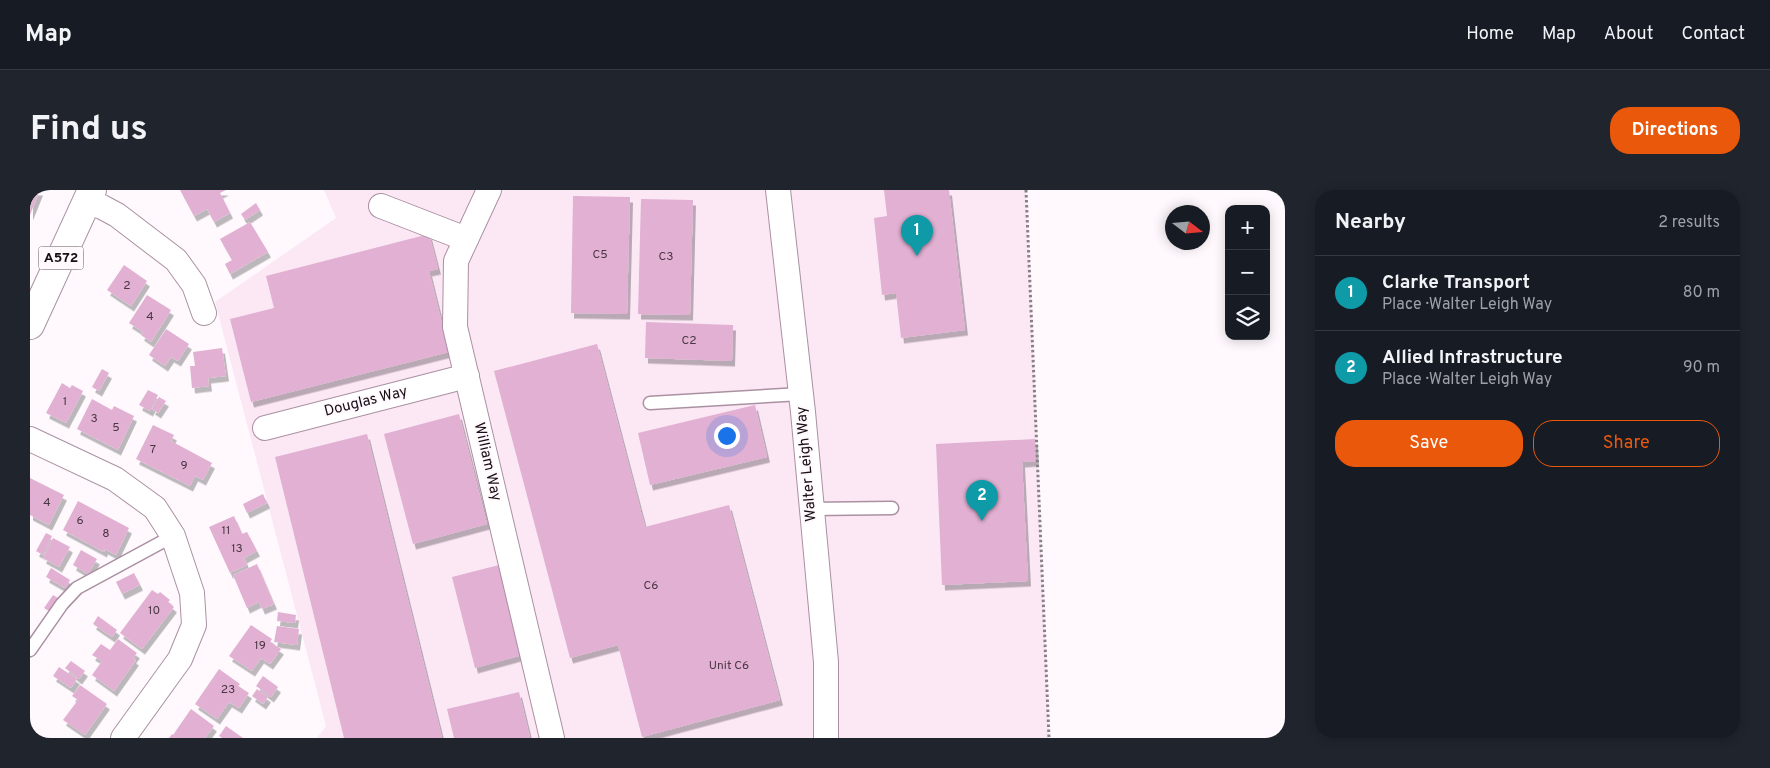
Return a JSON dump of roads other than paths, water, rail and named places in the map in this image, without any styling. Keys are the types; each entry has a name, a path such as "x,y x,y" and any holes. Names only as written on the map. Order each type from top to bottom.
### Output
{"main road":[{"name":"A572","path":"30,325 90,196"}],"street":[{"name":"William Way","path":"489,190 456,261 455,327 552,738"},
{"name":"Walter Leigh Way","path":"778,190 801,394 826,662 820,737"},
{"path":"90,196 102,207 117,215 176,260 194,286 204,312"},
{"path":"382,206 466,239"},
{"name":"Douglas Way","path":"265,428 467,376"},
{"path":"30,439 115,479 155,508 173,536 192,593 194,625 180,659 123,738"}],"lane":[{"path":"650,404 801,394"},
{"path":"811,509 892,508"},
{"path":"30,650 62,604 77,588 173,536"}],"place":[{"name":"Clarke Transport","path":"917,256"},
{"name":"Allied Infrastructure","path":"982,521"}]}
